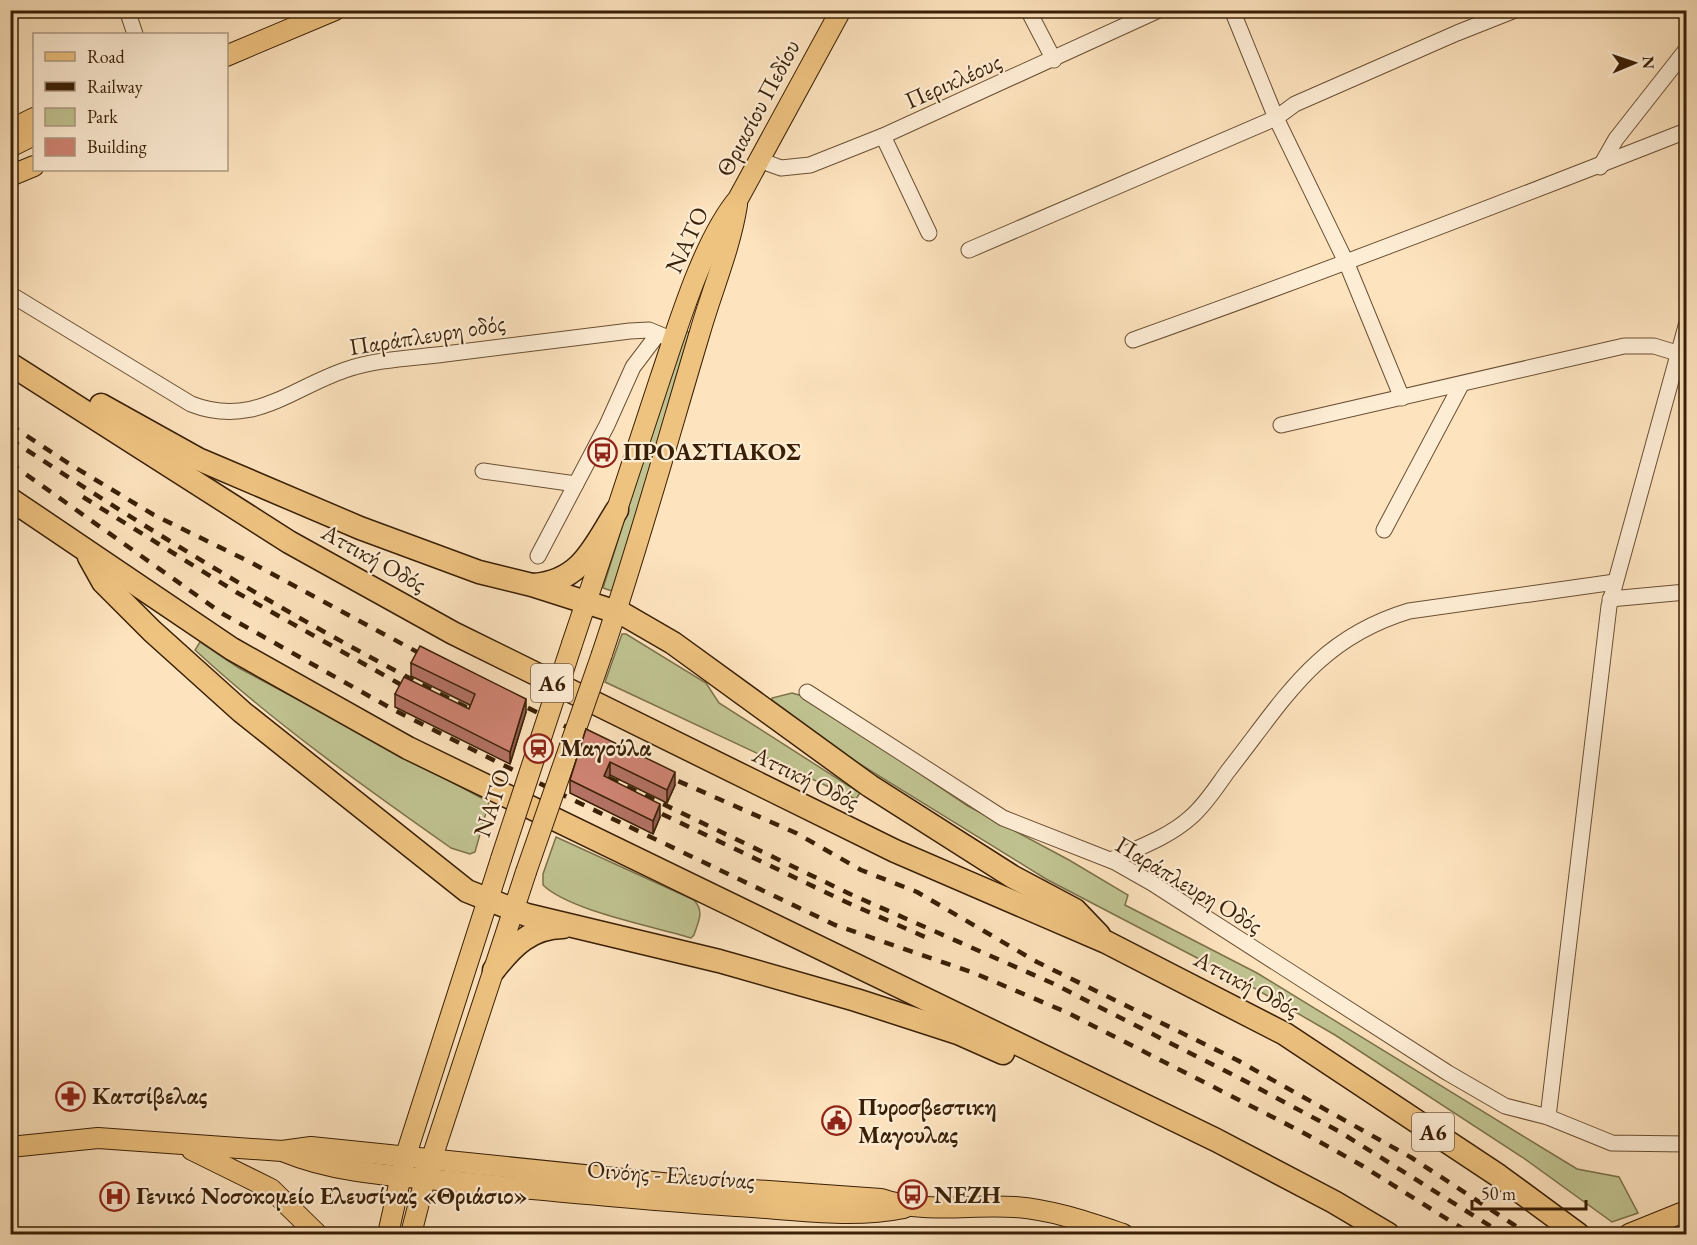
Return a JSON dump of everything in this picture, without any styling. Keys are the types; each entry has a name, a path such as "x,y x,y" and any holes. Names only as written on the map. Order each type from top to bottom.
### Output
{"highway":[{"path":"18,368 96,402 198,459 360,528 479,572 532,585 617,611 673,644 870,786 1013,877 1075,910 1106,942"},
{"name":"Αττική Οδός","path":"18,368 289,542 453,633 895,851 1106,942 1285,1034 1499,1176 1578,1234"},
{"path":"10,500 232,649 408,748 1142,1104 1334,1202 1388,1234"},
{"path":"532,585 550,584 566,578 580,568 616,510"},
{"path":"85,550 103,582 152,631 242,712 459,885 513,910 719,962 856,1000 958,1033 1046,1072 1142,1104"},
{"path":"494,970 507,953 528,936 553,927 574,927"}],"main road":[{"name":"Θριασίου Πεδίου","path":"738,199 841,10"},
{"path":"228,55 326,12"},
{"path":"10,130 33,118"},
{"path":"10,147 33,136"},
{"path":"10,176 33,166"},
{"name":"ΝΑΤΟ","path":"388,1234 403,1167 487,899 587,602 666,337 724,216 738,199"},
{"name":"ΝΑΤΟ","path":"411,1234 428,1170 513,910 617,611 734,226 738,199"},
{"path":"446,1116 451,1147 458,1156 475,1166"},
{"path":"10,1147 98,1138 282,1151 310,1163 428,1170"},
{"path":"176,1143 208,1156 271,1189 317,1234"},
{"name":"Οινόης - Ελευσίνας","path":"428,1170 475,1166 881,1199 913,1207"},
{"name":"Οινόης - Ελευσίνας","path":"428,1170 575,1194 812,1210 879,1213 913,1207 1014,1207 1047,1210 1123,1234"},
{"path":"1629,1234 1686,1211"}],"street":[{"path":"127,10 135,33"},
{"path":"1028,10 1054,60"},
{"name":"Περικλέους","path":"759,160 781,168 795,168 883,136 1054,60 1159,10"},
{"path":"1232,10 1276,118 1347,264 1402,398"},
{"path":"969,250 1276,118 1295,105 1457,33 1515,10"},
{"path":"1600,167 1616,139 1686,50"},
{"path":"1133,340 1347,264 1600,167 1686,131"},
{"path":"883,136 929,233"},
{"name":"Παράπλευρη οδός","path":"10,294 191,404 212,412 227,414 245,411 302,392 357,366 576,337 649,330 666,337"},
{"path":"1686,326 1610,599 1548,1117 1612,1143 1686,1144"},
{"path":"538,556 607,425 633,367 666,337"},
{"path":"1281,425 1624,346 1654,346 1680,354"},
{"path":"1384,530 1461,385"},
{"path":"483,471 576,484"},
{"path":"1111,860 1169,832 1191,817 1285,694 1312,664 1358,631 1383,619 1409,611 1615,582"},
{"path":"1610,599 1686,592"},
{"name":"Παράπλευρη Οδός","path":"807,692 1004,818 1111,860 1152,883 1448,1074 1505,1106 1548,1117"}],"green space":[{"path":"684,330 692,334 612,591 603,588"},
{"path":"622,634 626,634 706,683 719,703 860,793 856,799 605,682"},
{"path":"200,642 239,668 489,802 475,852 470,854 451,848 320,753 256,703 195,650"},
{"path":"792,693 806,697 968,806 1069,860 1128,895 1125,905 1257,973 1577,1169 1619,1177 1638,1213 1612,1222 1522,1157 1335,1035 1247,984 1046,879 858,763 772,700 772,698"},
{"path":"556,837 694,900 700,913 694,935 691,938 613,917 572,903 543,885 543,874"}],"building":[{"path":"420,646 526,699 510,752 395,694 404,677 469,709 475,694 411,663"},
{"path":"586,729 675,772 667,790 610,762 604,776 660,804 653,821 570,780"},
{"path":"788,1230 811,1231 811,1234 788,1234"}],"railway":[{"path":"10,425 154,515 252,563 432,660"},
{"path":"10,439 123,512 238,582 355,649 474,711"},
{"path":"10,463 223,614 394,710 569,798 835,925 974,973 1066,1012 1302,1132 1361,1165 1471,1234"},
{"path":"83,497 236,592 414,692"},
{"path":"510,699 599,743"},
{"path":"660,773 796,833 861,870 917,892 1037,962 1237,1060 1412,1158 1528,1234"},
{"path":"609,778 850,894 1052,983 1247,1082 1340,1132 1503,1234"},
{"path":"662,814 925,937"}],"place":[{"name":"ΠΡΟΑΣΤΙΑΚΟΣ","path":"602,452"},
{"name":"Μαγούλα","path":"539,748"},
{"name":"Κατσίβελας","path":"71,1096"},
{"name":"Πυροσβεστικη Μαγουλας","path":"837,1121"},
{"name":"ΝΕΖΗ","path":"913,1195"},
{"name":"Γενικό Νοσοκομείο Ελευσίνας «Θριάσιο»","path":"115,1196"}]}
